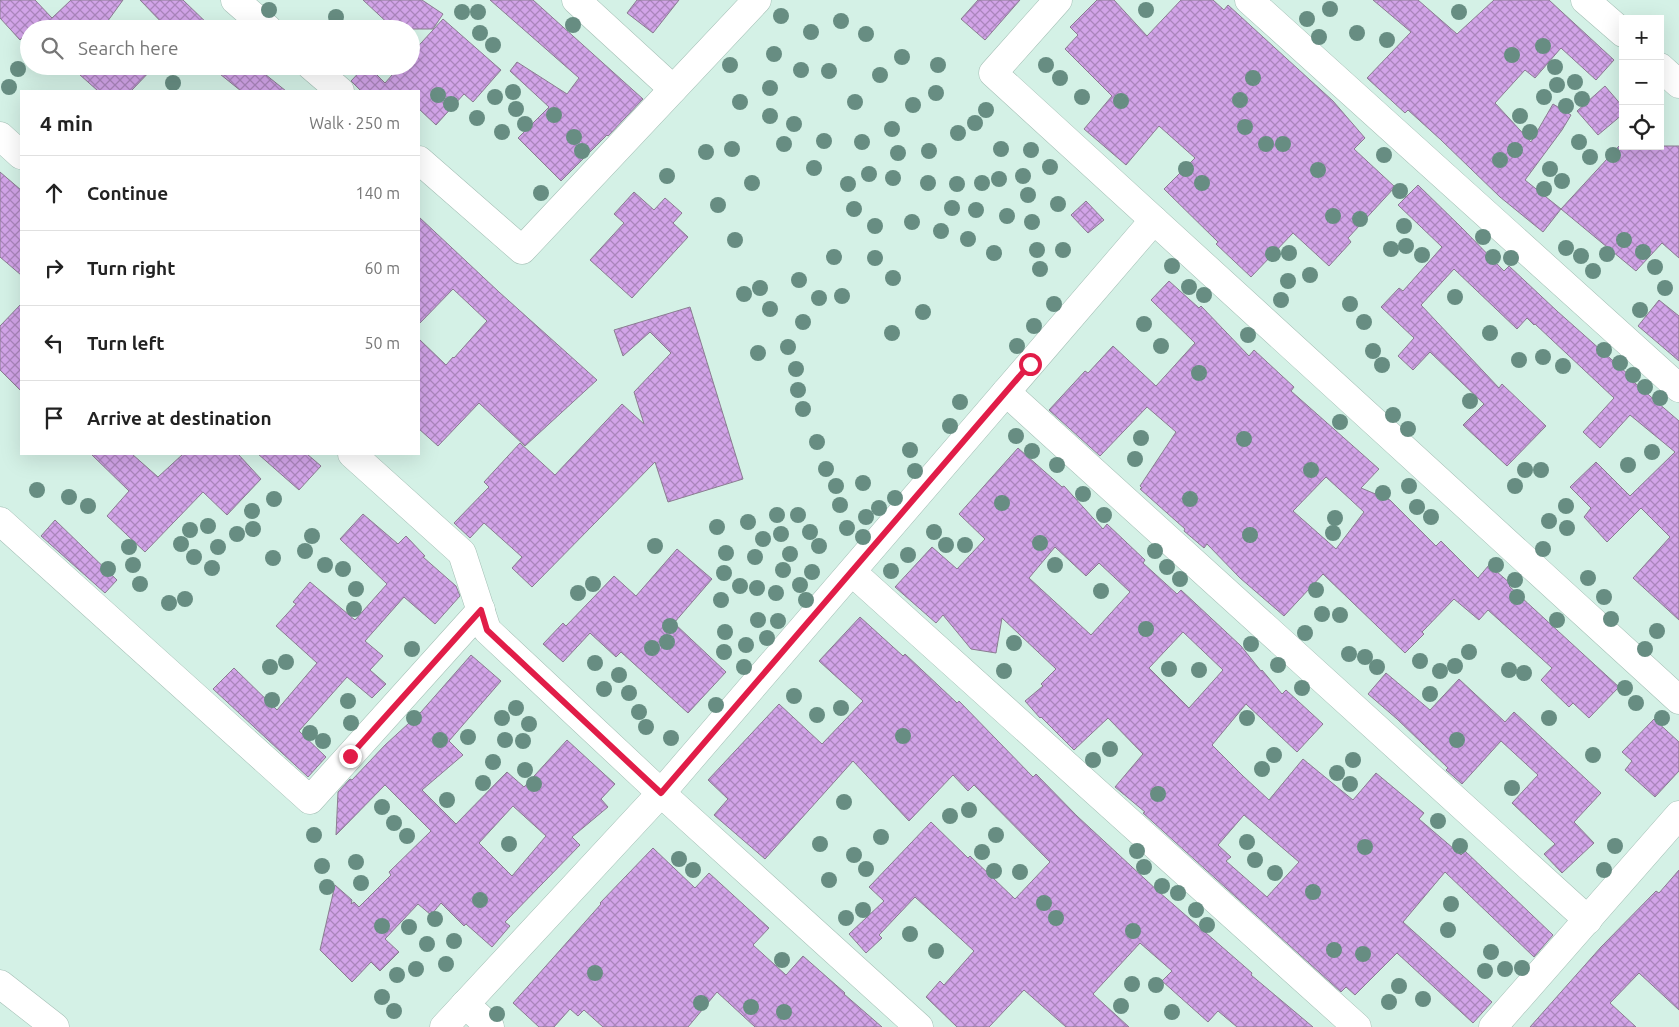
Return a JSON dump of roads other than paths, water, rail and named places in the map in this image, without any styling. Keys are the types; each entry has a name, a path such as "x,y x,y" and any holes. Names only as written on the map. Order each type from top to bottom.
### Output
{"street":[{"path":"235,0 258,20"},
{"path":"576,0 673,89"},
{"path":"420,161 522,250 757,0"},
{"path":"1058,0 993,72 1679,700"},
{"path":"1248,0 1679,388"},
{"path":"1585,0 1619,30"},
{"path":"1664,71 1679,84"},
{"path":"321,75 339,90"},
{"path":"0,136 20,154"},
{"path":"444,1027 661,793 1154,220"},
{"path":"1006,392 1588,920"},
{"path":"353,455 462,553 487,630 661,793 919,1027"},
{"path":"0,521 310,800 481,610"},
{"path":"852,572 1357,1027"},
{"path":"1493,1027 1679,815"},
{"path":"0,984 55,1027"},
{"path":"465,1004 490,1027"}]}
